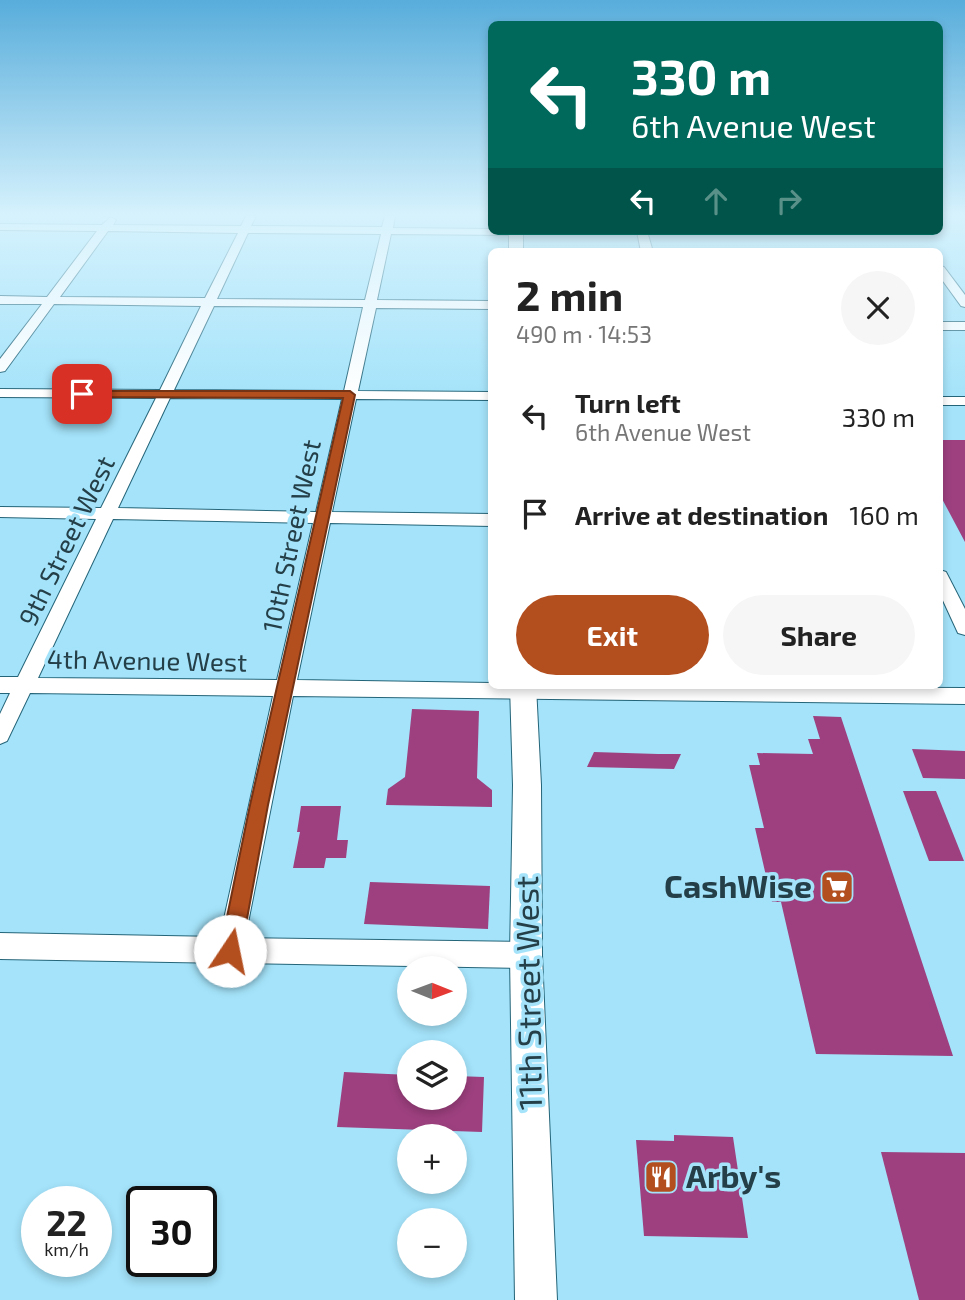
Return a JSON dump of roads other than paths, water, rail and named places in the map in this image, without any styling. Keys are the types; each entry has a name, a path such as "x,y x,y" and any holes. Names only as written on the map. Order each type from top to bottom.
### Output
{"main road":[{"name":"11th Street West","path":"523,689 527,780 526,955 536,1300"}],"street":[{"path":"0,368 69,277"},
{"name":"9th Street West","path":"0,735 222,277"},
{"name":"10th Street West","path":"230,951 375,277"},
{"path":"946,277 965,303"},
{"path":"0,300 488,305"},
{"path":"943,326 965,326"},
{"path":"0,393 488,396"},
{"path":"943,401 965,401"},
{"path":"0,512 488,520"},
{"path":"943,582 965,628"},
{"name":"4th Avenue West","path":"0,685 488,689"},
{"name":"4th Avenue West","path":"523,689 965,696"},
{"path":"0,946 526,955"}],"place":[{"name":"CashWise","path":"837,887"},
{"name":"Arby's","path":"661,1177"}]}
